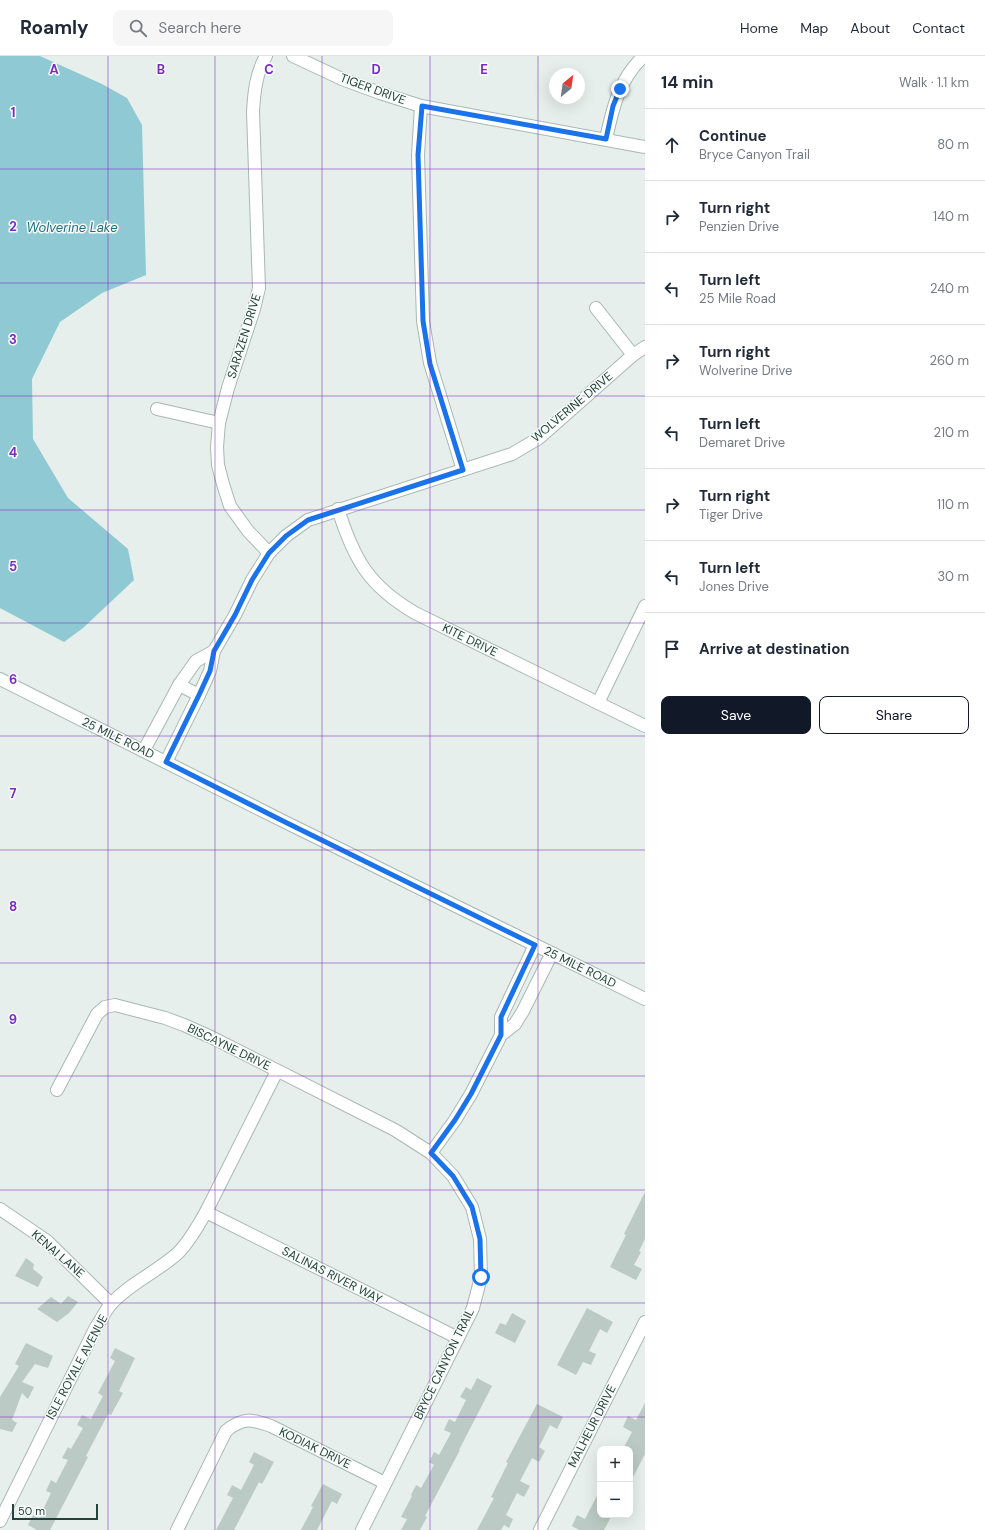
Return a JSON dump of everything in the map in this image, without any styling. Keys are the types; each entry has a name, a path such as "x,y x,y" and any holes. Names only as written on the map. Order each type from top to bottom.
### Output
{"street":[{"name":"SARAZEN DRIVE","path":"266,56 258,75 254,93 253,112 259,288 219,423 217,447 218,465 230,506 248,531 269,553"},
{"name":"TIGER DRIVE","path":"293,56 342,79 422,106 645,147"},
{"path":"606,139 613,106 620,89 628,75 644,56"},
{"path":"422,106 418,155 423,321 430,364 463,470"},
{"path":"596,308 633,355"},
{"name":"WOLVERINE DRIVE","path":"166,762 210,671 214,651 235,615 252,580 269,553 286,536 308,520 338,509 512,454 539,438 633,355 645,347"},
{"path":"157,409 219,423"},
{"name":"KITE DRIVE","path":"338,509 347,537 359,562 369,577 397,602 415,613 645,726"},
{"path":"598,703 645,606"},
{"path":"144,750 179,685 196,661 214,651"},
{"name":"25 MILE ROAD","path":"0,679 285,822 645,999"},
{"path":"179,685 199,695"},
{"path":"501,1035 501,1017 535,945"},
{"path":"431,1153 455,1120 471,1094 501,1035 515,1024 523,1012 552,953"},
{"name":"BISCAYNE DRIVE","path":"58,1090 97,1014 104,1007 115,1005 164,1018 211,1037 395,1130 431,1153"},
{"name":"ISLE ROYALE AVENUE","path":"0,1521 96,1327 111,1304 178,1252 193,1234 206,1212 276,1071"},
{"name":"BRYCE CANYON TRAIL","path":"362,1530 473,1308 481,1277 480,1239 472,1207 453,1176 431,1153"},
{"name":"KENAI LANE","path":"0,1209 47,1241 111,1304"},
{"name":"SALINAS RIVER WAY","path":"206,1212 458,1338"},
{"name":"MALHEUR DRIVE","path":"540,1530 645,1322"},
{"name":"KODIAK DRIVE","path":"177,1530 226,1431 242,1420 252,1420 271,1426 386,1483"}],"water":[{"name":"Wolverine Lake","path":"0,56 40,56 102,84 127,98 142,125 146,275 102,293 60,322 32,379 33,439 68,498 128,549 134,580 83,628 64,642 0,608"}],"building":[{"path":"645,1192 645,1239 639,1251 641,1252 634,1265 642,1269 636,1280 610,1267 626,1235 624,1234"},
{"path":"26,1258 34,1264 33,1269 43,1277 38,1287 15,1276"},
{"path":"68,1296 78,1302 69,1313 57,1322 37,1309 51,1297 61,1304"},
{"path":"587,1308 613,1322 607,1333 600,1329 589,1351 596,1354 591,1365 583,1362 576,1375 557,1365"},
{"path":"512,1313 526,1321 515,1343 495,1333 500,1323 506,1325"},
{"path":"26,1343 53,1356 48,1368 35,1364 22,1382 34,1387 28,1399 22,1393 12,1420 17,1423 12,1432 0,1429 0,1397 19,1366 15,1364"},
{"path":"115,1348 135,1358 119,1391 123,1393 111,1415 108,1414 86,1456 88,1457 50,1530 37,1530 28,1525 33,1515 39,1518 51,1493 46,1491 51,1480 56,1483 68,1460 62,1458 68,1447 71,1449 83,1428 77,1425 82,1415 91,1419 103,1396 98,1393 115,1361 110,1358"},
{"path":"477,1378 492,1386 425,1516 427,1517 420,1530 401,1530 407,1519 401,1517 416,1485 421,1488 434,1465 429,1462 434,1452 439,1455 451,1433 444,1430 449,1419 455,1422 466,1400 460,1397 466,1387 471,1390"},
{"path":"645,1403 645,1454 633,1477 633,1446 625,1446 632,1432 623,1427 628,1416 636,1420"},
{"path":"537,1404 563,1417 557,1429 550,1425 539,1447 545,1451 539,1462 532,1458 520,1481 530,1486 524,1497 517,1493 506,1515 513,1519 509,1528 504,1525 501,1530 477,1530 494,1498 491,1497 508,1463 506,1462"},
{"path":"254,1452 274,1462 262,1484 259,1482 234,1530 216,1530 233,1498 227,1495 232,1485 241,1490 254,1465 249,1462"},
{"path":"323,1484 342,1494 337,1504 332,1501 317,1530 301,1530 313,1507 311,1506"},
{"path":"597,1496 597,1518 610,1518 604,1530 579,1530 572,1526 577,1515 585,1519"}],"route":[{"path":"481,1277 480,1239 472,1207 453,1176 431,1153 455,1120 471,1094 501,1035 501,1017 535,945 166,762 210,671 214,651 235,615 252,580 269,553 286,536 308,520 338,509 463,470 430,364 423,321 418,155 422,106 606,139 613,106 620,89"}]}
